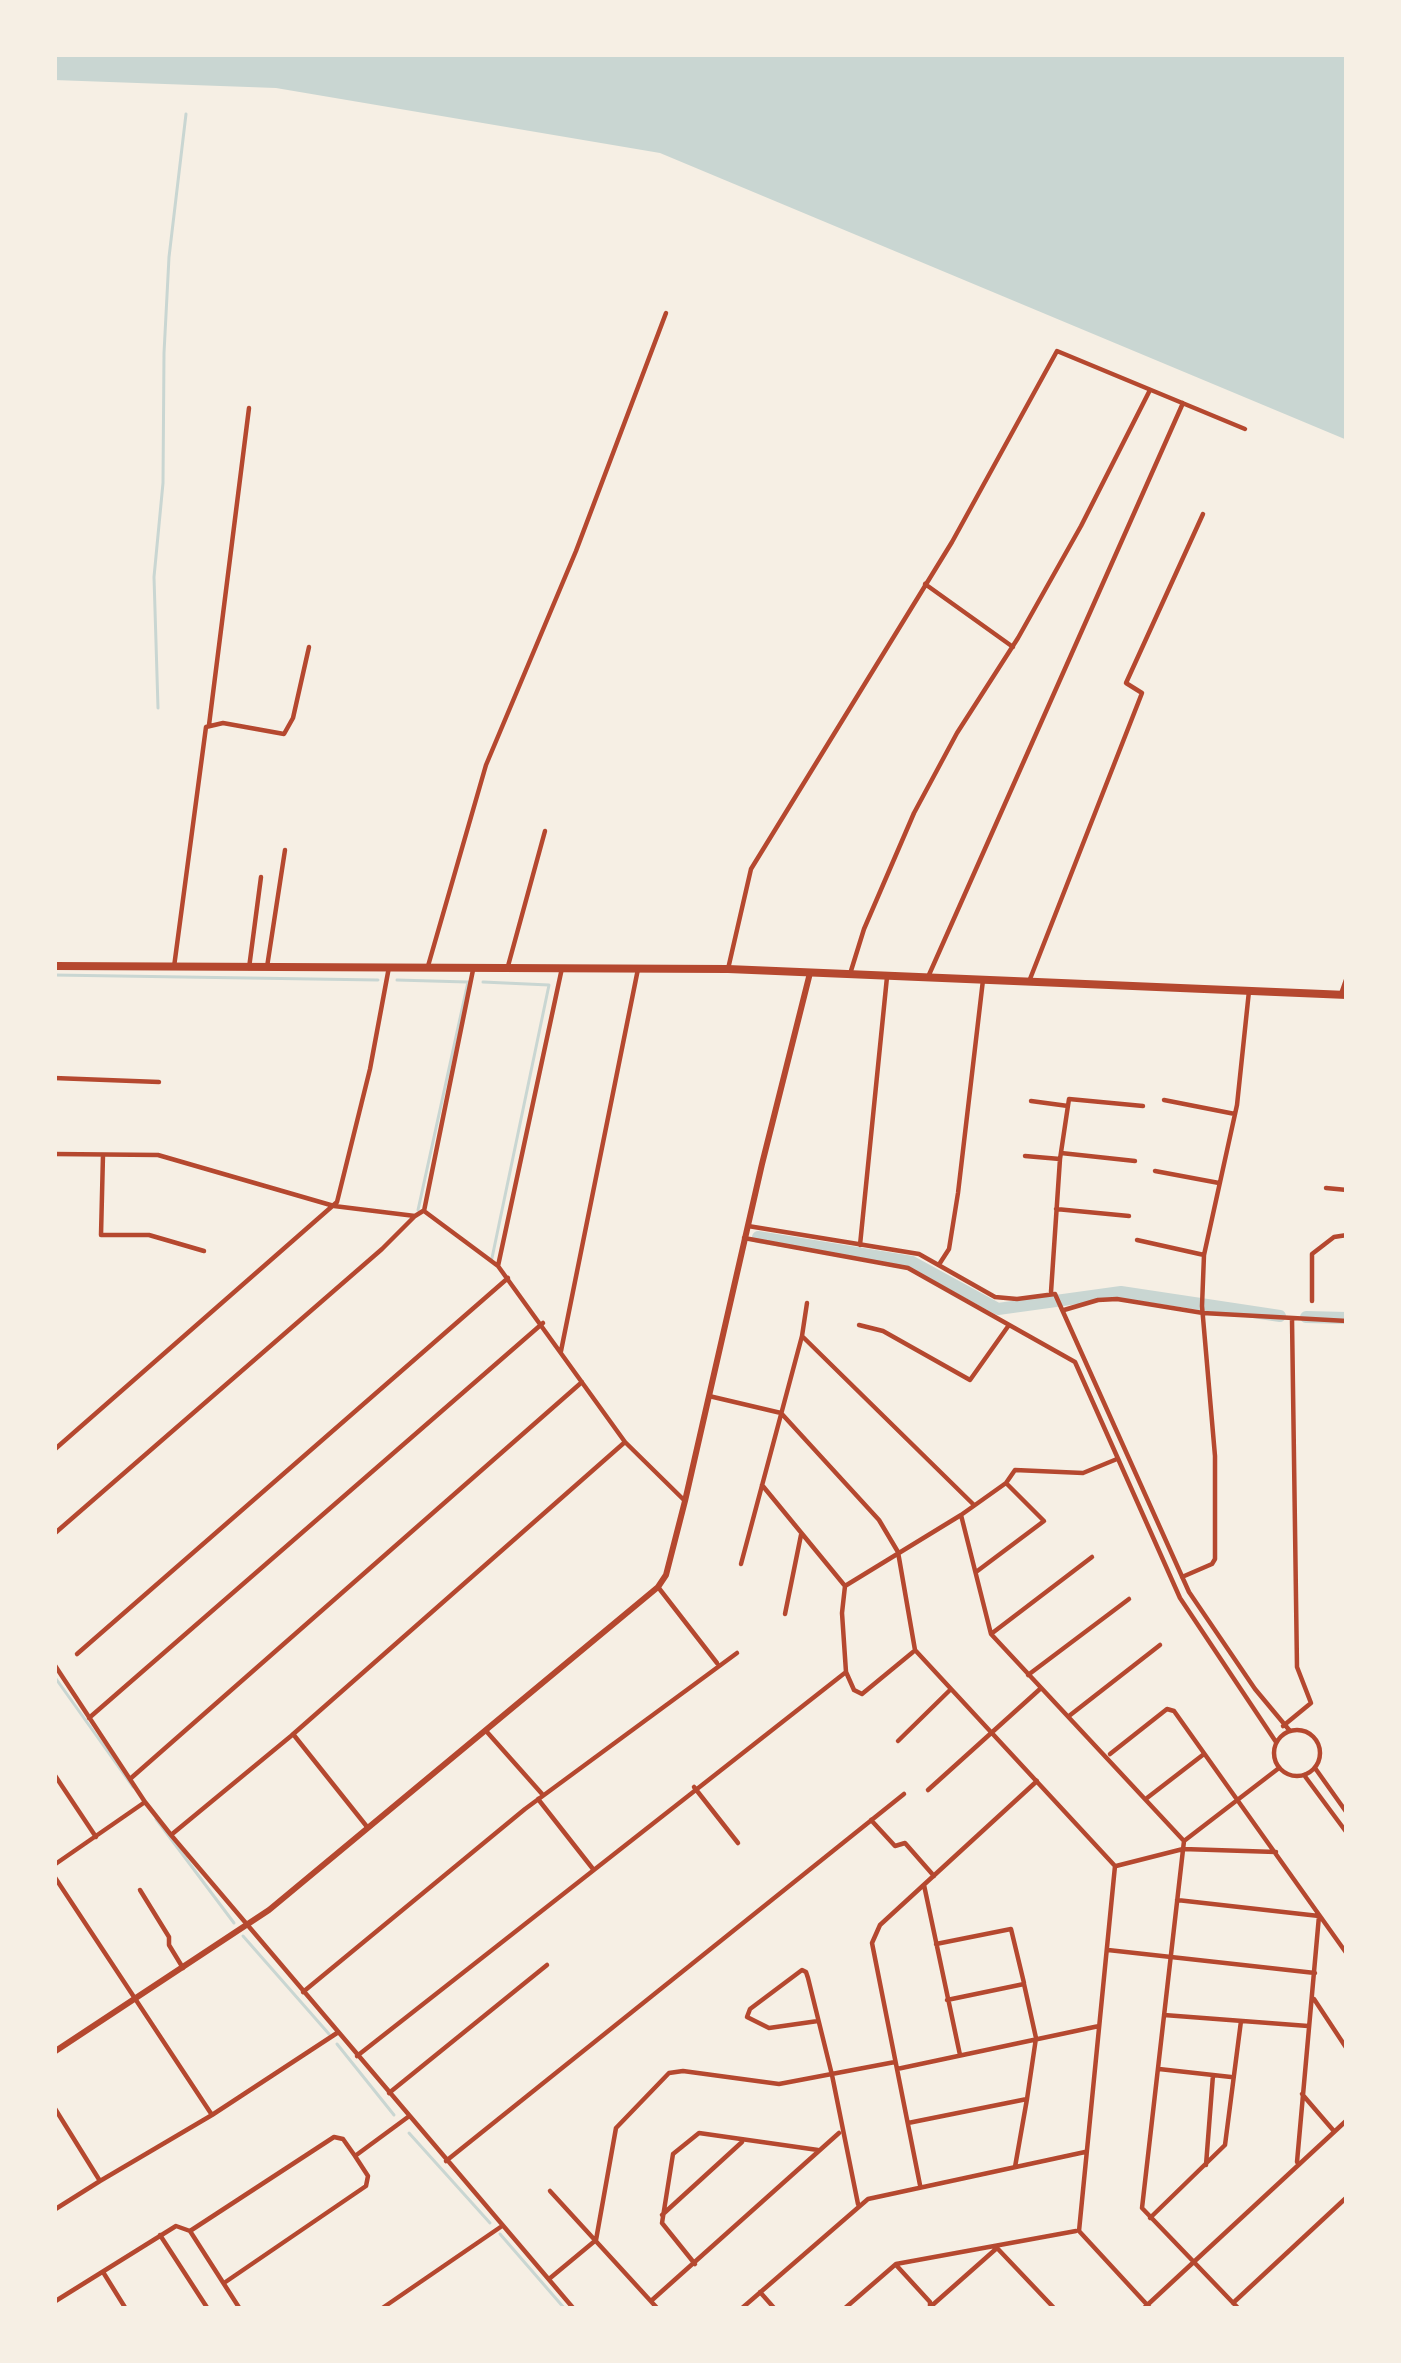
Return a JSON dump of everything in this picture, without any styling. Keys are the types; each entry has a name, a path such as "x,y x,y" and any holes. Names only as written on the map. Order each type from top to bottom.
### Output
{"main road":[{"path":"54,966 728,969 1344,995"}],"street":[{"path":"428,966 486,765 576,551 666,313"},
{"path":"728,969 751,868 926,584 1057,351 1245,429"},
{"path":"850,974 864,929 914,813 1101,491 1150,390"},
{"path":"928,976 1183,404"},
{"path":"174,968 249,408"},
{"path":"1030,979 1142,693 1126,683 1203,514"},
{"path":"926,584 1012,647"},
{"path":"209,725 246,725 284,734 310,647"},
{"path":"508,966 545,831"},
{"path":"267,968 285,850"},
{"path":"249,968 261,877"},
{"path":"54,1534 424,1211 474,966"},
{"path":"54,1450 334,1206 358,1123 389,967"},
{"path":"498,1266 562,968"},
{"path":"562,1351 638,969"},
{"path":"54,2052 248,1926 658,1587 666,1575 685,1501 810,974"},
{"path":"860,1245 887,976"},
{"path":"1344,995 1347,977"},
{"path":"940,1264 949,1249 958,1193 983,978"},
{"path":"1182,1577 1215,1559 1215,1456 1202,1310 1204,1255 1234,1114 1250,991"},
{"path":"54,1078 159,1082"},
{"path":"1143,1106 1074,1097 1068,1106 1056,1209 1054,1294 1202,1615 1287,1729 1301,1730 1315,1739 1320,1756 1315,1768 1304,1775 1290,1775 1280,1768 1273,1751 1276,1742 1287,1729 1312,1703 1298,1667 1292,1319"},
{"path":"1165,1100 1234,1114"},
{"path":"1031,1101 1068,1106"},
{"path":"54,1154 158,1155 334,1206 415,1216"},
{"path":"104,1155 101,1235 149,1235 204,1251"},
{"path":"1024,1156 1135,1161"},
{"path":"1155,1171 1220,1183"},
{"path":"1326,1188 1347,1190"},
{"path":"1056,1209 1129,1216"},
{"path":"424,1211 498,1266 625,1442 685,1501"},
{"path":"747,1226 919,1254 995,1298 1054,1294"},
{"path":"1312,1301 1312,1254 1334,1237 1347,1235"},
{"path":"744,1238 908,1268 1075,1362 1180,1598 1276,1742"},
{"path":"1137,1240 1204,1255"},
{"path":"77,1654 508,1278"},
{"path":"1063,1309 1117,1299 1347,1321"},
{"path":"741,1564 807,1303"},
{"path":"89,1718 543,1323"},
{"path":"859,1325 883,1331 970,1380 1009,1325"},
{"path":"802,1336 974,1505"},
{"path":"1075,1362 1084,1357"},
{"path":"130,1779 582,1382"},
{"path":"709,1396 781,1413 879,1520 898,1552 914,1650 1115,1866 1078,2231 1147,2308 1347,2120"},
{"path":"171,1835 625,1442"},
{"path":"845,1586 962,1515 1006,1484 1015,1470 1083,1473 1119,1459"},
{"path":"976,1572 1044,1521 1006,1484"},
{"path":"762,1485 845,1586 846,1672 854,1690 862,1694 914,1650"},
{"path":"962,1515 991,1634 1147,1798 1183,1845 1142,2204 1150,2218 1236,2306 1347,2197"},
{"path":"785,1613 801,1535"},
{"path":"991,1634 1092,1557"},
{"path":"658,1587 718,1665"},
{"path":"1028,1675 1129,1599"},
{"path":"1069,1716 1160,1645"},
{"path":"303,1992 541,1797 736,1653"},
{"path":"54,1664 171,1835 574,2309"},
{"path":"357,2056 846,1672"},
{"path":"898,1741 951,1689"},
{"path":"928,1790 1040,1689"},
{"path":"1108,1756 1167,1709 1174,1711 1347,1954"},
{"path":"487,1732 593,1869"},
{"path":"293,1734 368,1828"},
{"path":"1147,1798 1206,1753"},
{"path":"1183,1845 1280,1768"},
{"path":"1315,1768 1347,1813"},
{"path":"54,1774 96,1837"},
{"path":"1304,1775 1347,1833"},
{"path":"920,2185 872,1943 880,1925 1037,1781"},
{"path":"694,1787 738,1844"},
{"path":"446,2161 904,1795"},
{"path":"54,1864 146,1802"},
{"path":"871,1820 895,1846 905,1844 934,1876"},
{"path":"1115,1866 1183,1845 1276,1852"},
{"path":"54,1876 212,2115"},
{"path":"923,1885 960,2055"},
{"path":"140,1890 183,1968"},
{"path":"1177,1900 1319,1916"},
{"path":"1298,2162 1319,1916"},
{"path":"936,1944 1011,1929 1036,2038 1015,2168"},
{"path":"1108,1950 1315,1972"},
{"path":"389,2093 548,1965"},
{"path":"818,2021 769,2028 747,2017 750,2009 804,1970 818,2021 832,2075 858,2204"},
{"path":"947,2000 1024,1984"},
{"path":"1313,1997 1347,2049"},
{"path":"1164,2015 1310,2026"},
{"path":"1150,2218 1225,2145 1241,2021"},
{"path":"549,2279 596,2240 616,2128 669,2073 771,2084 960,2055 1100,2026"},
{"path":"54,2210 339,2032"},
{"path":"1159,2069 1233,2077"},
{"path":"1206,2165 1213,2075"},
{"path":"1302,2094 1334,2131"},
{"path":"908,2123 1027,2099"},
{"path":"54,2107 100,2181"},
{"path":"356,2156 408,2117"},
{"path":"651,2301 841,2131"},
{"path":"694,2264 664,2228 673,2154 699,2133 818,2150"},
{"path":"190,2231 334,2138 343,2139 356,2156 368,2176 366,2186 224,2283"},
{"path":"662,2215 744,2140"},
{"path":"741,2309 858,2204 920,2185 1085,2152"},
{"path":"550,2191 658,2309"},
{"path":"54,2302 176,2226 190,2231 240,2309"},
{"path":"381,2309 502,2226"},
{"path":"844,2309 896,2264 1078,2231"},
{"path":"160,2235 208,2309"},
{"path":"929,2308 996,2247"},
{"path":"996,2247 1054,2309"},
{"path":"896,2264 930,2302 929,2308"},
{"path":"103,2272 126,2309"},
{"path":"760,2292 775,2309"},
{"path":"224,2309 236,2302"}],"shaded area":[{"path":"54,54 1347,54 1347,440 660,153 276,88 54,80"}],"waterway":[{"path":"158,708 154,577 163,483 164,353 169,257 186,114"},
{"path":"54,975 378,980"},
{"path":"397,980 467,982"},
{"path":"418,1210 468,982"},
{"path":"483,982 549,985 492,1258"},
{"path":"758,1237 912,1262 998,1309 1121,1292 1280,1316"},
{"path":"1306,1317 1347,1318"},
{"path":"54,1676 133,1787"},
{"path":"156,1819 234,1923"},
{"path":"243,1936 329,2034"},
{"path":"337,2044 394,2115"},
{"path":"409,2133 490,2223"},
{"path":"500,2234 565,2309"}]}
